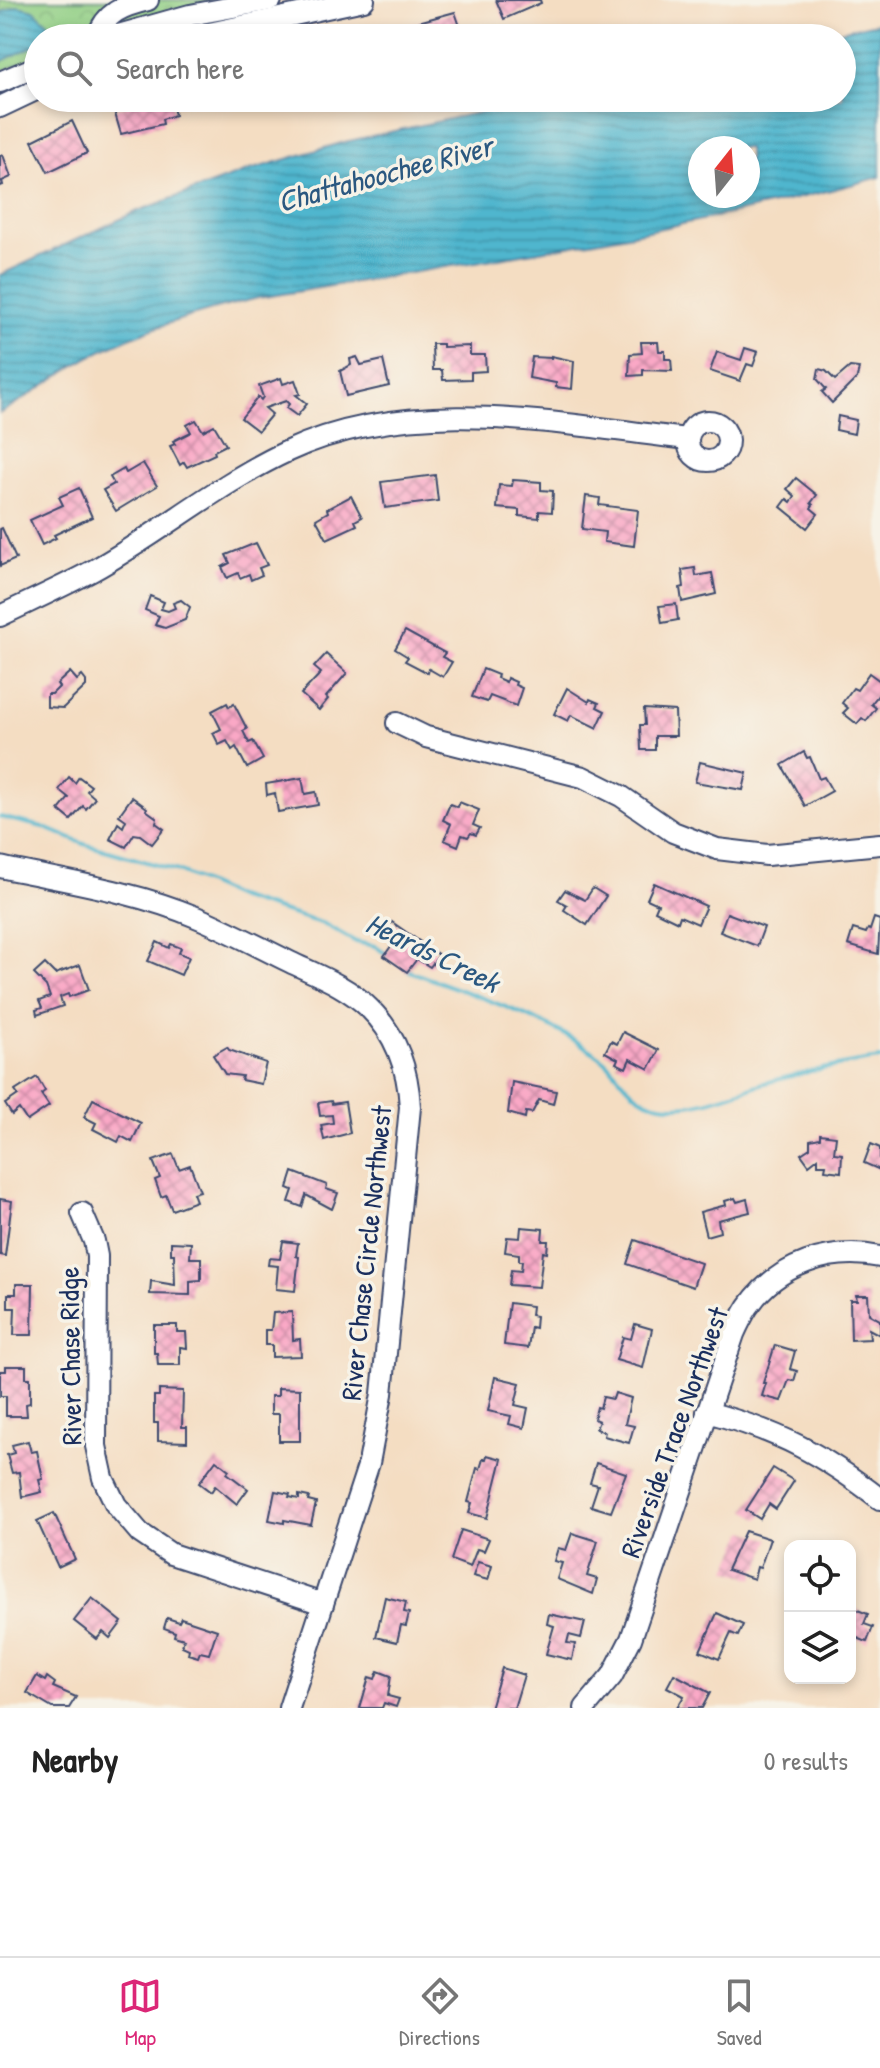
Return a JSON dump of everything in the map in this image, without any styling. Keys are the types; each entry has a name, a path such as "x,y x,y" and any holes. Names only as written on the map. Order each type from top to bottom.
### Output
{"street":[{"path":"102,24 111,12 148,0"},
{"path":"158,24 271,0"},
{"path":"252,24 364,0"},
{"path":"0,82 24,72"},
{"path":"0,107 24,96"},
{"path":"0,616 92,571 248,472 290,450 371,426 437,417 492,417 688,439"},
{"path":"397,723 426,737 583,777 621,796 673,832 717,849 767,855 880,844"},
{"name":"River Chase Circle Northwest","path":"0,867 131,896 198,917 342,987 368,1007 388,1030 405,1068 410,1107 382,1394 369,1463 289,1708"},
{"name":"River Chase Ridge","path":"82,1213 97,1256 96,1446 103,1478 116,1505 140,1533 171,1554 323,1604"},
{"name":"Riverside Trace Northwest","path":"585,1708 612,1676 631,1639 734,1334 748,1307 762,1290 794,1267 812,1259 844,1253 880,1257"},
{"path":"707,1412 749,1423 795,1441 832,1463 880,1499"}],"green space":[{"path":"0,0 221,0 120,24 24,24 24,62 0,72"}],"water":[{"path":"18,6 34,10 49,24 24,24 24,51 0,62 0,13"},
{"name":"Chattahoochee River","path":"880,22 880,177 760,207 760,136 688,136 688,208 756,208 649,231 258,298 215,309 109,347 0,413 0,275 138,211 250,170 345,142 480,112 856,112 856,27"}],"building":[{"path":"496,0 540,0 541,3 504,19"},
{"path":"455,12 459,24 411,24"},
{"path":"115,112 174,112 175,115 162,119 163,124 121,134"},
{"path":"72,121 87,153 48,172 32,141"},
{"path":"3,155 11,177 2,181 3,185 0,186 0,156"},
{"path":"641,342 658,342 659,351 665,351 665,359 671,359 672,371 643,370 643,375 629,376 630,354 642,353"},
{"path":"432,344 443,344 443,347 470,346 470,355 485,355 486,371 471,372 471,379 443,380 442,370 433,370"},
{"path":"745,348 758,352 753,366 747,364 740,381 710,371 717,352 741,360"},
{"path":"551,356 574,361 572,389 529,378 532,357"},
{"path":"357,357 361,365 383,360 389,386 346,396 340,371 351,365 350,359"},
{"path":"850,367 859,368 857,378 832,403 822,392 826,389 817,379 819,369 835,380"},
{"path":"281,378 283,384 295,380 300,394 296,395 307,404 297,416 286,408 289,404 286,401 265,408 272,414 258,431 241,418 258,397 261,400 263,397 259,386"},
{"path":"838,416 856,420 854,434 836,430"},
{"path":"196,420 203,431 214,425 226,445 214,451 215,454 187,467 184,462 180,465 170,446 175,444 173,441 191,432 187,425"},
{"path":"143,463 157,486 116,511 103,490 114,484 110,477 124,469 126,473"},
{"path":"435,475 438,501 385,508 381,482"},
{"path":"796,478 817,495 811,508 818,514 807,528 781,507 787,499 791,502 795,496 787,489"},
{"path":"513,480 541,482 541,490 553,491 552,512 539,511 539,518 519,516 519,510 497,508 499,485 512,486"},
{"path":"79,488 92,517 54,535 56,538 42,545 30,520 63,505 59,497"},
{"path":"351,496 362,517 355,521 357,525 327,539 316,519"},
{"path":"586,496 600,498 599,505 638,510 634,546 604,542 605,532 582,529"},
{"path":"0,529 16,559 0,566"},
{"path":"256,543 267,565 259,568 262,575 251,580 249,574 240,578 238,573 227,578 222,567 230,563 226,555"},
{"path":"695,568 696,576 712,573 716,594 682,602 682,570"},
{"path":"150,596 164,602 161,609 168,611 175,608 173,603 181,600 190,607 185,620 165,628 155,625 159,616 145,610"},
{"path":"676,604 678,620 662,623 659,606"},
{"path":"405,631 445,653 442,657 452,662 443,677 405,661 408,657 395,649"},
{"path":"326,654 347,673 319,710 301,694 321,673 314,667"},
{"path":"483,669 506,682 507,678 516,682 515,685 522,688 516,706 490,696 487,702 472,697"},
{"path":"70,672 77,680 82,676 86,686 63,708 47,707 47,694 52,694 59,687 57,684"},
{"path":"869,673 880,681 880,693 871,704 876,708 866,721 862,718 857,724 843,713 848,708 842,703 853,688 857,690"},
{"path":"567,688 589,702 590,699 599,703 597,707 605,711 597,728 571,715 568,721 554,714"},
{"path":"227,703 229,707 234,704 247,729 243,731 249,743 253,741 263,759 247,768 236,747 232,750 227,741 219,745 213,733 221,729 212,711"},
{"path":"644,709 675,711 676,736 655,736 655,750 641,750 640,725 645,725"},
{"path":"804,752 807,758 810,757 819,779 824,777 832,791 805,806 782,765"},
{"path":"700,762 747,773 743,790 695,782"},
{"path":"69,777 75,783 79,777 91,786 87,791 95,798 71,820 59,810 69,798 59,790"},
{"path":"302,778 305,794 316,792 318,805 278,812 275,793 267,795 266,784"},
{"path":"132,797 157,818 156,823 164,829 152,844 134,834 126,847 110,839 118,823 123,827 126,820 119,815"},
{"path":"459,802 479,810 473,825 480,828 476,835 462,835 458,846 444,840 451,824 443,820 450,804 457,807"},
{"path":"654,883 706,906 698,924 680,916 678,922 655,911 658,904 647,899"},
{"path":"593,888 606,896 587,925 564,910 567,905 558,900 565,890 585,900"},
{"path":"727,913 764,927 757,946 720,932"},
{"path":"874,918 880,920 878,954 848,945 853,929 866,933"},
{"path":"392,922 439,955 430,967 417,959 407,972 384,956 394,942 383,934"},
{"path":"157,942 169,948 171,944 181,948 179,953 189,957 181,975 148,961"},
{"path":"45,964 55,974 80,965 89,990 60,997 63,1006 37,1015 36,1010 42,1008 39,1001 50,997 46,986 34,974"},
{"path":"623,1032 659,1050 649,1069 630,1059 626,1068 605,1052 611,1041 617,1044"},
{"path":"227,1047 266,1063 261,1084 241,1080 242,1076 225,1074 213,1055"},
{"path":"37,1077 45,1091 41,1094 49,1106 27,1121 19,1109 12,1115 5,1104 18,1095 15,1091"},
{"path":"512,1082 556,1091 553,1104 539,1100 532,1113 526,1112 525,1118 508,1113"},
{"path":"93,1099 141,1123 132,1142 121,1136 118,1142 93,1129 96,1123 84,1117"},
{"path":"331,1101 332,1104 345,1102 350,1133 324,1140 321,1125 333,1123 332,1115 320,1116 318,1103"},
{"path":"820,1134 836,1136 834,1153 842,1154 841,1172 825,1170 826,1165 818,1165 818,1158 809,1165 801,1154 810,1148 810,1140 820,1138"},
{"path":"871,1144 880,1148 880,1170 864,1163"},
{"path":"173,1154 179,1169 190,1165 200,1191 193,1193 196,1201 172,1210 166,1195 161,1197 155,1180 160,1178 153,1161"},
{"path":"293,1172 327,1185 326,1189 338,1193 332,1209 306,1195 302,1207 289,1202 293,1190 288,1188"},
{"path":"735,1198 737,1202 747,1199 750,1212 718,1220 720,1232 706,1236 700,1212 726,1205 725,1201"},
{"path":"0,1199 12,1201 5,1256 0,1255"},
{"path":"521,1227 543,1229 542,1241 548,1241 547,1253 543,1252 539,1287 509,1285 511,1270 521,1271 522,1261 519,1261 519,1254 505,1252 507,1237 520,1238"},
{"path":"635,1240 701,1263 693,1287 627,1264"},
{"path":"283,1241 298,1243 295,1291 276,1289 278,1266 268,1265 269,1258 280,1259"},
{"path":"171,1242 191,1243 190,1258 201,1258 201,1280 190,1281 190,1295 150,1294 151,1281 175,1285"},
{"path":"16,1284 33,1284 32,1335 14,1335 15,1308 8,1308 8,1294 16,1294"},
{"path":"856,1295 868,1295 869,1314 880,1320 880,1335 869,1329 870,1339 851,1340 850,1300 857,1300"},
{"path":"509,1303 532,1306 531,1315 536,1316 535,1328 531,1327 528,1348 504,1345"},
{"path":"292,1312 293,1340 300,1339 301,1356 272,1357 272,1345 265,1345 265,1330 271,1330 273,1313"},
{"path":"635,1324 652,1329 643,1368 616,1360 623,1337 631,1339"},
{"path":"154,1325 177,1325 177,1332 186,1332 187,1348 180,1347 180,1365 158,1365 157,1353 154,1353"},
{"path":"775,1345 795,1351 790,1369 797,1371 794,1381 789,1380 781,1401 762,1396"},
{"path":"6,1366 26,1366 26,1378 30,1378 27,1416 6,1416 6,1396 0,1396 0,1371 6,1371"},
{"path":"495,1377 520,1383 515,1405 528,1408 524,1428 509,1424 511,1416 488,1411"},
{"path":"278,1388 300,1389 300,1441 279,1441 279,1414 271,1414 271,1396 278,1396"},
{"path":"159,1390 183,1391 182,1427 187,1427 187,1442 158,1441 154,1396 159,1396"},
{"path":"615,1393 631,1398 625,1424 634,1426 629,1443 604,1436 605,1432 596,1429 599,1421 594,1419 597,1407 600,1408 603,1397 613,1399"},
{"path":"28,1441 31,1452 37,1451 43,1479 39,1480 42,1492 22,1497 19,1472 12,1473 7,1455 14,1453 12,1445"},
{"path":"487,1455 502,1459 487,1518 469,1513 472,1503 468,1502 477,1468 480,1469"},
{"path":"216,1460 248,1489 237,1504 215,1486 211,1492 199,1483"},
{"path":"596,1463 626,1473 611,1512 591,1506 598,1485 590,1483"},
{"path":"773,1468 794,1481 776,1509 769,1504 760,1519 746,1510"},
{"path":"275,1491 299,1499 299,1495 309,1497 308,1501 316,1503 311,1525 269,1520"},
{"path":"54,1513 75,1559 58,1567 37,1521"},
{"path":"461,1530 489,1539 484,1551 477,1549 470,1567 451,1560"},
{"path":"745,1531 770,1539 754,1579 727,1570"},
{"path":"572,1533 598,1541 587,1576 597,1579 593,1594 557,1579 562,1563 554,1561 558,1548 566,1550"},
{"path":"478,1562 492,1566 488,1580 473,1576"},
{"path":"385,1597 406,1602 404,1612 409,1613 406,1626 401,1625 397,1642 376,1637"},
{"path":"92,1598 122,1622 110,1638 103,1632 97,1639 74,1621"},
{"path":"856,1609 868,1614 864,1624 873,1627 867,1642 856,1637"},
{"path":"717,1613 743,1625 738,1636 731,1633 719,1659 700,1651"},
{"path":"549,1614 585,1622 581,1638 569,1635 567,1643 575,1644 572,1660 546,1654 554,1626 547,1624"},
{"path":"167,1618 179,1622 181,1618 217,1630 209,1654 200,1652 198,1657 188,1654 189,1649 182,1646 184,1639 164,1628"},
{"path":"502,1668 524,1675 514,1708 490,1708"},
{"path":"378,1671 391,1676 388,1696 399,1699 396,1707 384,1703 382,1708 360,1708 369,1677 375,1679"},
{"path":"674,1674 710,1693 702,1708 677,1708 684,1696 667,1687"},
{"path":"37,1676 45,1681 47,1677 55,1683 53,1687 76,1697 69,1708 52,1708 27,1693"}],"waterway":[{"name":"Heards Creek","path":"0,817 43,827 84,844 178,871 236,897 324,924 356,942 375,946 390,957"},
{"name":"Heards Creek","path":"407,970 555,1029 600,1057 641,1098 661,1105 699,1103 791,1076 880,1059"}]}
